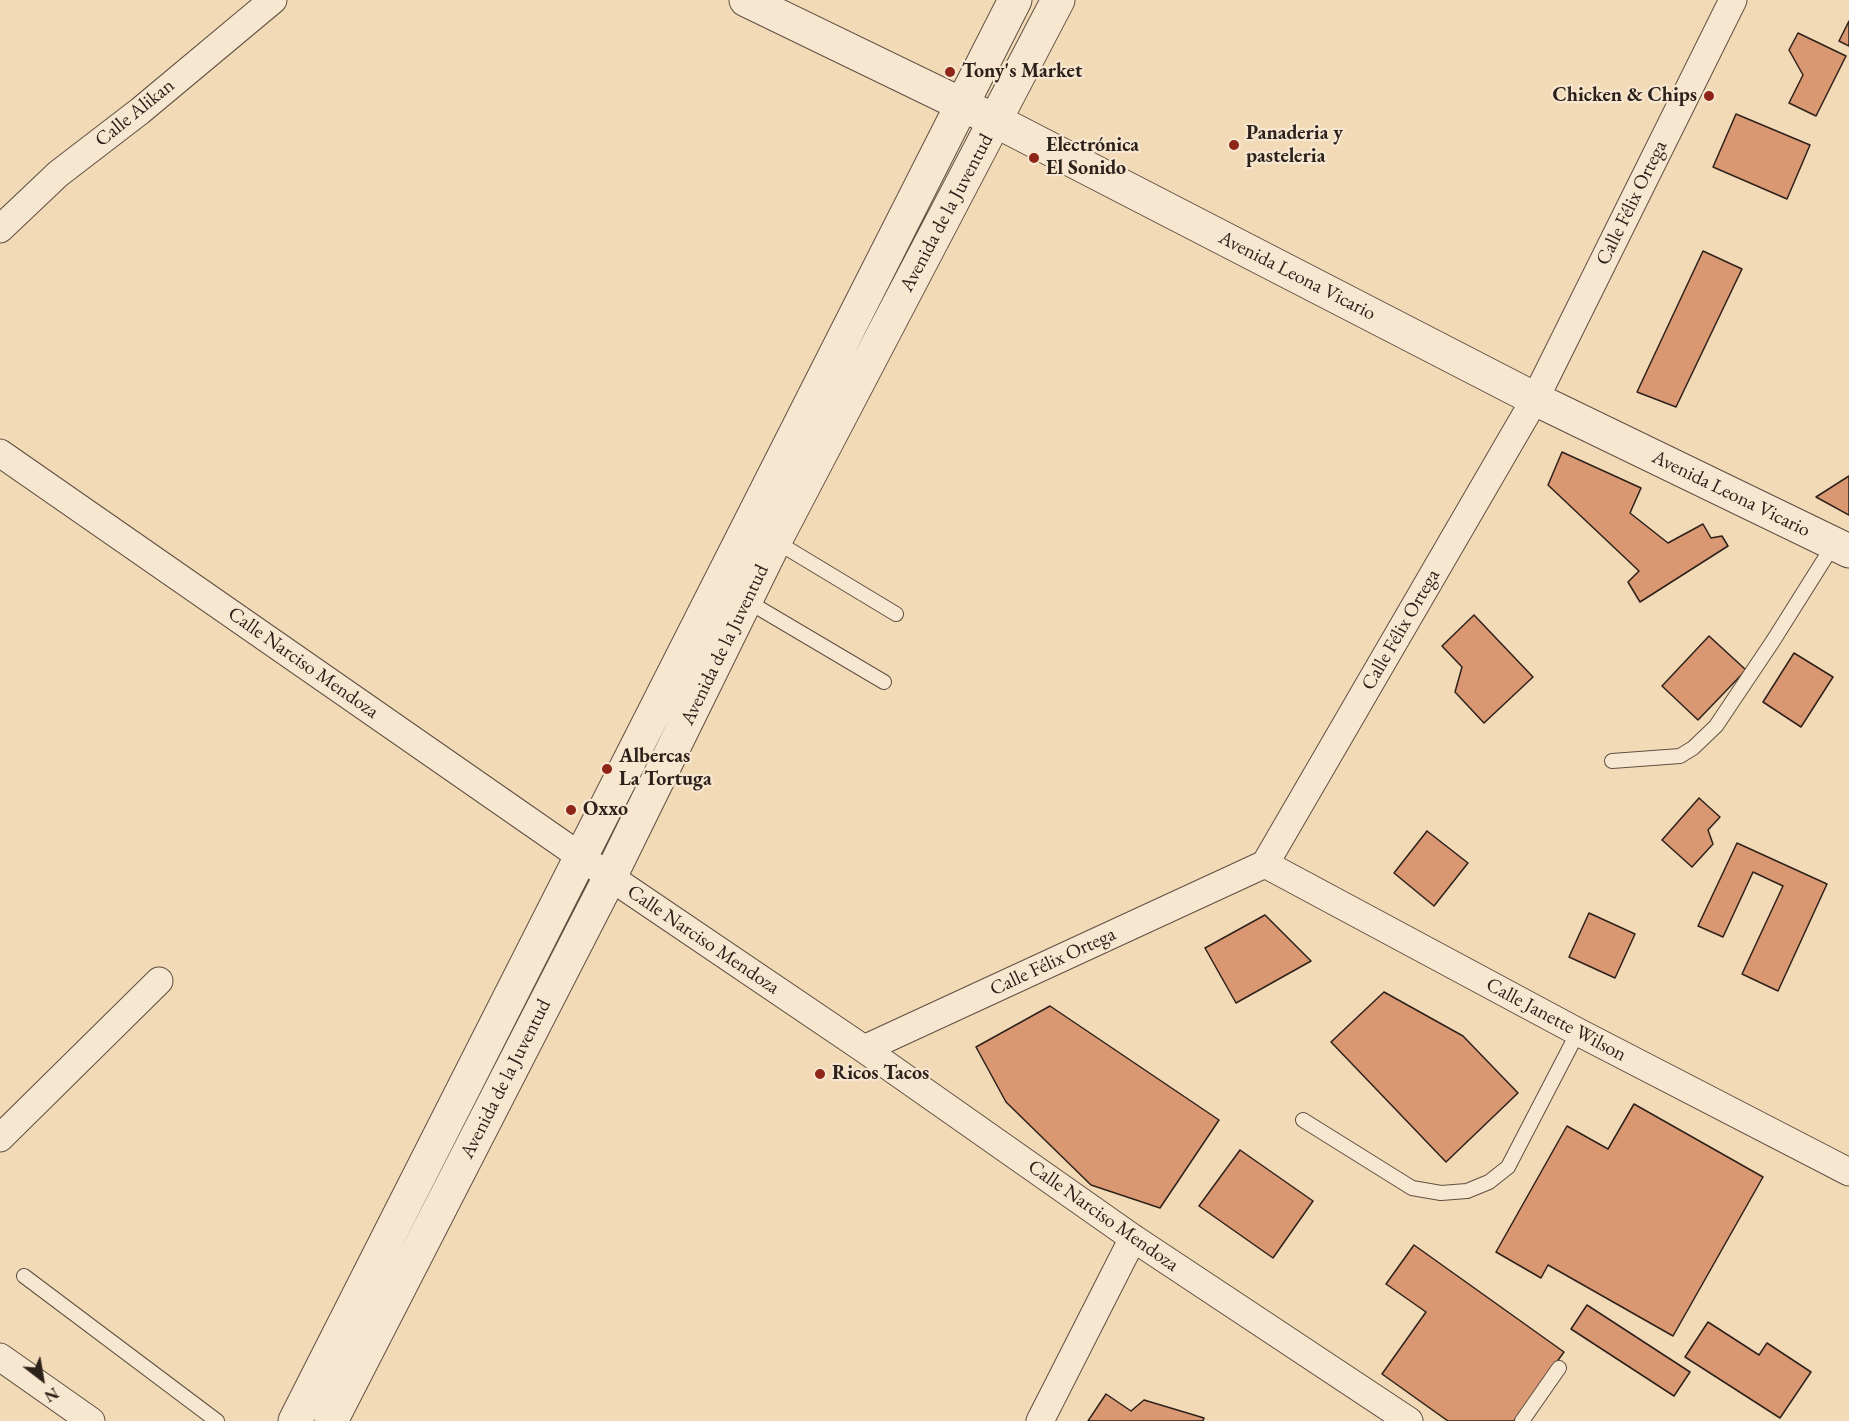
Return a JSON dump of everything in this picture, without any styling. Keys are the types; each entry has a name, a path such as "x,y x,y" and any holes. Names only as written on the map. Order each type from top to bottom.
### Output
{"street":[{"name":"Calle Alikan","path":"0,229 58,174 140,111 273,0"},
{"name":"Avenida Leona Vicario","path":"746,0 996,121 1535,399 1842,547"},
{"name":"Avenida de la Juventud","path":"295,1421 1015,0"},
{"name":"Avenida de la Juventud","path":"331,1421 610,877 775,541 1058,0"},
{"name":"Calle Félix Ortega","path":"864,1049 1265,864 1535,399 1733,0"},
{"name":"Calle Narciso Mendoza","path":"0,453 610,877 864,1049 1133,1238 1409,1421"},
{"name":"Calle Janette Wilson","path":"1265,864 1578,1032 1849,1172"},
{"path":"0,1138 159,981"},
{"path":"1040,1421 1133,1238"},
{"path":"0,1357 91,1421"}],"lane":[{"path":"775,541 896,614"},
{"path":"1612,760 1680,756 1694,748 1716,726 1773,641 1842,547"},
{"path":"747,601 884,682"},
{"path":"1303,1120 1412,1188 1441,1193 1467,1191 1489,1182 1508,1167 1578,1032"},
{"path":"24,1276 217,1421"},
{"path":"1522,1421 1559,1368"}],"building":[{"path":"1849,21 1849,46 1839,41"},
{"path":"1798,33 1846,56 1816,116 1789,103 1803,75 1789,50"},
{"path":"1736,114 1810,145 1787,199 1713,167"},
{"path":"1703,251 1742,269 1676,407 1637,392"},
{"path":"1562,452 1641,488 1630,513 1668,543 1703,524 1711,538 1722,536 1728,546 1640,602 1628,582 1639,571 1548,485"},
{"path":"1849,476 1849,515 1816,497"},
{"path":"1474,615 1533,677 1484,723 1455,692 1462,667 1442,646"},
{"path":"1709,636 1746,670 1698,720 1662,686"},
{"path":"1794,653 1833,677 1801,727 1763,702"},
{"path":"1699,798 1720,817 1708,830 1713,844 1692,867 1662,840"},
{"path":"1427,831 1468,863 1434,906 1394,873"},
{"path":"1737,843 1827,884 1778,991 1742,974 1783,886 1753,872 1723,937 1698,926"},
{"path":"1589,913 1635,934 1615,978 1569,957"},
{"path":"1265,915 1311,961 1236,1003 1205,948"},
{"path":"1384,992 1463,1036 1518,1093 1446,1162 1331,1042"},
{"path":"1050,1006 1219,1120 1160,1208 1091,1185 1006,1102 976,1047"},
{"path":"1634,1104 1763,1177 1673,1336 1548,1265 1541,1278 1496,1252 1567,1126 1608,1149"},
{"path":"1240,1150 1313,1201 1273,1258 1199,1206"},
{"path":"1414,1245 1564,1352 1514,1421 1448,1421 1382,1374 1426,1312 1386,1284"},
{"path":"1587,1305 1690,1372 1674,1396 1571,1329"},
{"path":"1708,1322 1759,1355 1767,1343 1811,1372 1780,1418 1685,1357"},
{"path":"1106,1394 1131,1411 1144,1400 1204,1418 1203,1421 1088,1421"}],"place":[{"name":"Tony's Market","path":"950,72"},
{"name":"Chicken & Chips","path":"1709,96"},
{"name":"Panaderia y pasteleria","path":"1234,145"},
{"name":"Electrónica El Sonido","path":"1034,158"},
{"name":"Albercas La Tortuga","path":"607,769"},
{"name":"Oxxo","path":"571,810"},
{"name":"Ricos Tacos","path":"820,1074"}]}
